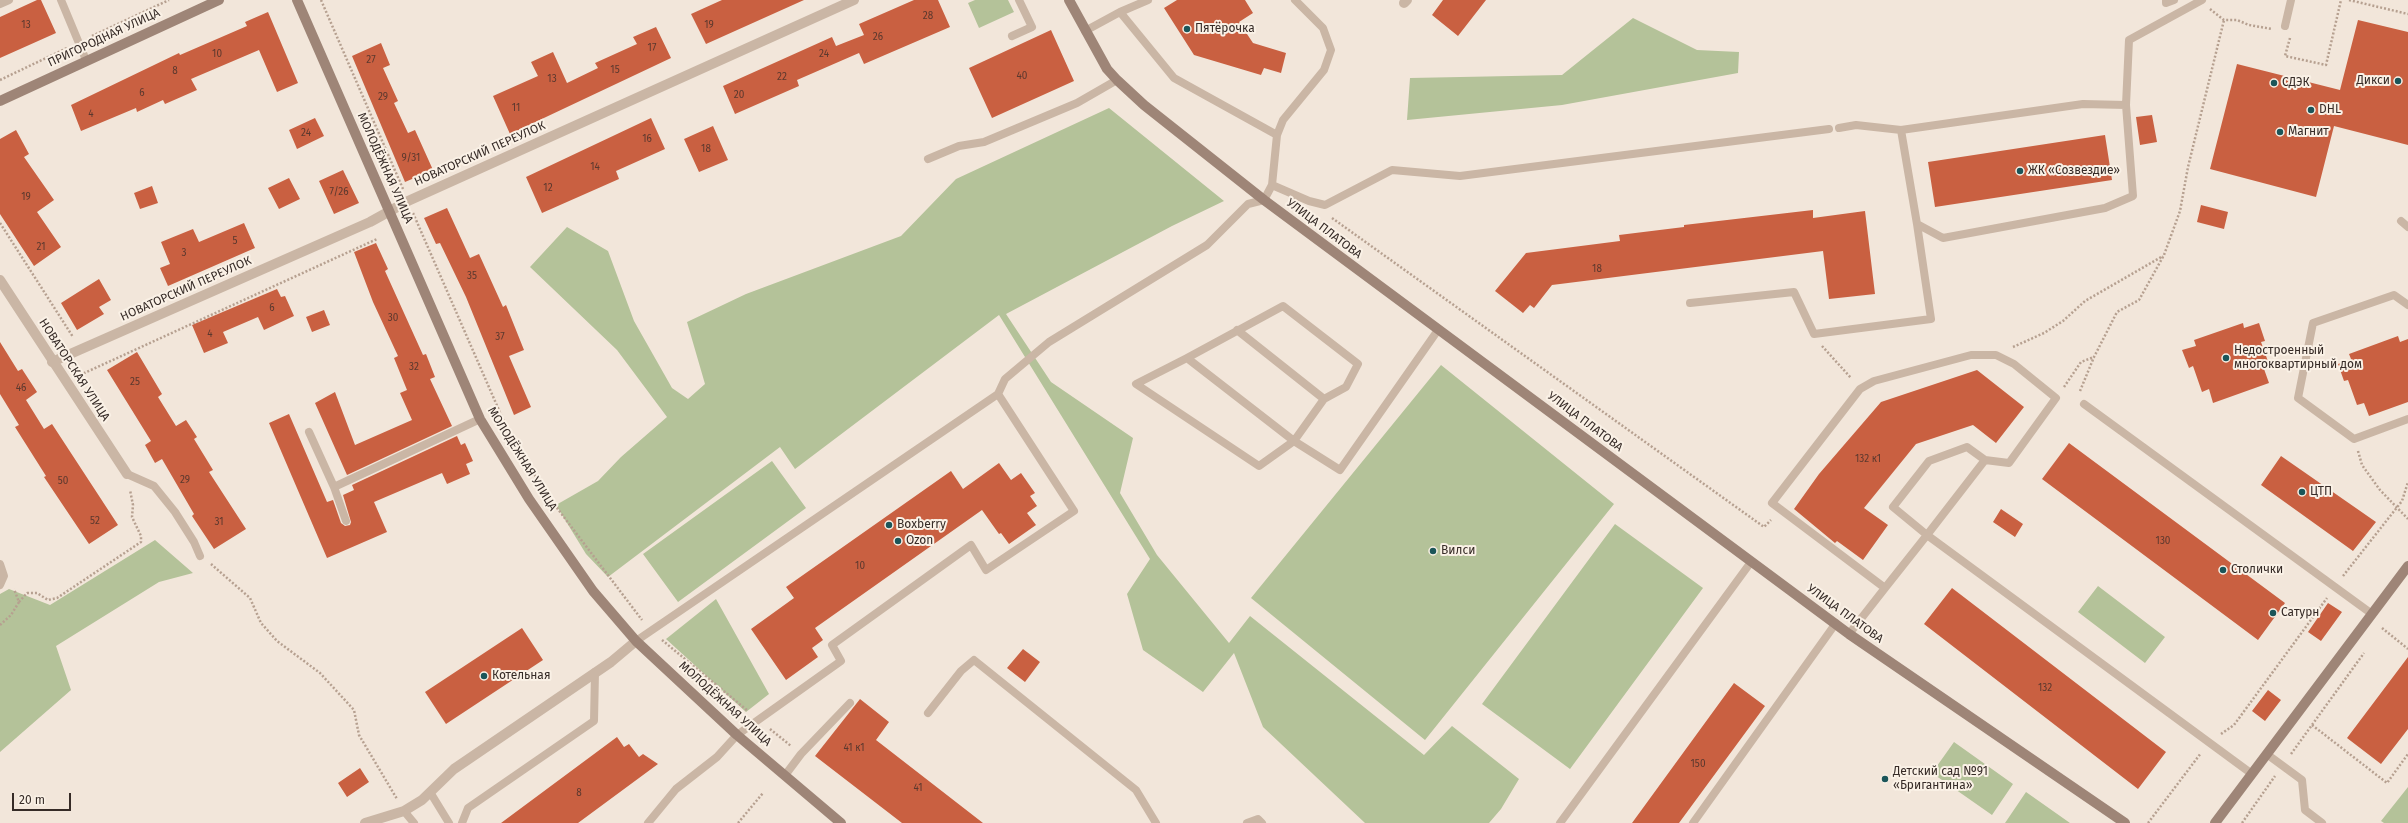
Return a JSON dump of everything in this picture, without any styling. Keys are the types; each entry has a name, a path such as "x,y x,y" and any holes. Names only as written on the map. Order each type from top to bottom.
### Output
{"street":[{"name":"ПРИГОРОДНАЯ УЛИЦА","path":"0,101 86,60 219,0"},
{"name":"МОЛОДЁЖНАЯ УЛИЦА","path":"296,0 480,420 529,499 589,585 636,641 737,735 786,774 840,823"},
{"name":"НОВАТОРСКИЙ ПЕРЕУЛОК","path":"52,362 370,222 389,210 408,201 854,0"},
{"name":"УЛИЦА ПЛАТОВА","path":"1069,0 1107,69 1117,80 1144,105 1264,200 1849,634 2125,823"},
{"name":"НОВАТОРСКАЯ УЛИЦА","path":"0,280 65,382 127,474"},
{"path":"2215,823 2268,755 2408,566"},
{"path":"365,823 404,811 430,792 454,769 595,672 636,641"}],"lane":[{"path":"0,4 10,0"},
{"path":"61,0 86,60"},
{"path":"1012,36 1032,27 1020,0"},
{"path":"1085,31 1120,12 1148,0"},
{"path":"636,641 998,394 1005,379 1049,342 1207,245 1248,204 1264,200 1272,185 1277,135 1283,120 1324,70 1331,50 1323,28 1295,0"},
{"path":"2166,0 2166,3 2174,0"},
{"path":"2284,26 2291,0"},
{"path":"1917,224 1943,238 2105,208 2133,196 2126,105 2129,40 2201,1"},
{"path":"1120,12 1174,78 1277,135"},
{"path":"928,158 959,146 984,142 1077,103 1117,80"},
{"path":"1840,128 1856,125 1901,130 2083,104 2126,105"},
{"path":"1272,185 1309,201 1325,205 1392,170 1460,176 1829,129"},
{"path":"1690,303 1794,292 1814,334 1931,319 1901,130"},
{"path":"2401,221 2408,227"},
{"path":"2408,305 2394,295 2312,323 2298,398 2354,439 2408,419"},
{"path":"1283,306 1358,364 1346,387 1324,399 1294,441 1259,466 1136,384 1283,306"},
{"path":"1237,330 1324,399"},
{"path":"1187,358 1294,441 1340,470 1438,330"},
{"path":"1885,588 1772,503 1860,389 1874,381 1971,355 1996,355 2014,364 2056,398 2009,463 1985,460 1967,447 1929,461 1893,507 1927,535 2252,774"},
{"path":"648,823 676,789 717,757 737,735 841,661 832,644 971,546 986,570 1074,511 998,394"},
{"path":"2084,404 2372,614"},
{"path":"334,487 480,420"},
{"path":"309,432 334,487 346,522"},
{"path":"1849,634 1985,460"},
{"path":"127,474 154,486 175,512 194,542 200,556"},
{"path":"1560,823 1751,562"},
{"path":"0,564 4,576 0,585"},
{"path":"1693,823 1836,623"},
{"path":"928,713 961,671 974,660 1136,790 1156,823"},
{"path":"462,823 468,808 594,720 595,672"},
{"path":"786,774 801,754 850,703"},
{"path":"2268,755 2302,780 2305,810 2322,823"},
{"path":"430,792 449,823"},
{"path":"404,811 414,823"},
{"path":"1247,823 1258,819 1262,823"}],"path":[{"path":"321,0 512,440 551,500 650,631 801,754"},
{"path":"2201,1 2224,20 2237,20 2249,25 2274,30 2284,26 2292,28 2285,56 2326,65 2341,0"},
{"path":"2349,0 2408,14"},
{"path":"2079,393 2094,357 2117,312 2139,300 2164,255 2180,211 2188,167 2224,20"},
{"path":"1309,201 1764,527 1780,509"},
{"path":"0,223 93,369"},
{"path":"65,382 378,239"},
{"path":"1996,355 2044,333 2063,321 2086,301 2164,255"},
{"path":"1831,356 1849,376"},
{"path":"2063,389 2082,362 2094,357"},
{"path":"2354,439 2362,465 2380,490 2408,519"},
{"path":"0,625 11,615 27,593 37,593 48,600 57,598 141,542 141,536 132,517 133,505 127,474"},
{"path":"2148,823 2209,742 2234,725 2335,587 2398,507 2402,501 2408,482"},
{"path":"200,556 222,572 250,598 261,623 277,641 320,674 354,710 359,735 404,811"},
{"path":"4,576 13,586 19,602"},
{"path":"2377,634 2386,622"},
{"path":"2382,628 2408,649"},
{"path":"2290,755 2368,647"},
{"path":"2312,725 2387,783 2408,754"},
{"path":"2242,823 2279,771"},
{"path":"738,823 763,793"}],"green space":[{"path":"975,0 1008,0 1014,12 979,28 968,3"},
{"path":"1633,18 1697,50 1739,52 1738,73 1562,105 1407,120 1410,78 1562,75"},
{"path":"1109,108 1224,201 1172,226 1006,314 1051,382 1133,438 1120,493 1157,555 1229,643 1250,616 1424,755 1452,726 1519,779 1501,809 1489,823 1365,823 1263,727 1234,653 1203,692 1143,650 1127,594 1150,559 999,315 795,469 780,447 608,577 586,554 556,505 598,481 621,457 667,417 617,350 530,267 567,227 608,251 634,321 672,388 688,399 705,384 687,322 746,294 901,236 956,179"},
{"name":"Вилси","path":"1441,365 1614,504 1425,740 1251,598"},
{"path":"772,461 806,508 678,602 643,554"},
{"path":"1615,524 1703,588 1570,769 1482,704"},
{"path":"155,540 193,573 159,582 56,646 71,690 0,752 0,594 9,589 50,605"},
{"path":"2098,586 2165,637 2145,663 2078,612"},
{"path":"716,599 769,694 746,712 666,639"},
{"path":"1954,742 2013,784 1992,815 1932,773"},
{"path":"2408,787 2408,823 2384,823 2381,821"},
{"path":"2026,792 2070,823 2005,823"}],"building":[{"path":"37,0 41,0 56,33 0,58 0,17"},
{"path":"722,0 804,0 706,44 691,14"},
{"path":"914,0 938,0 950,27 864,64 859,53 797,80 799,86 735,114 723,86 832,37 836,46 864,35 859,24"},
{"path":"1177,0 1245,0 1253,13 1239,22 1253,43 1286,53 1281,73 1264,68 1261,75 1194,55 1164,8"},
{"path":"1443,0 1486,0 1458,36 1432,15"},
{"path":"268,12 298,83 277,92 259,50 191,79 197,90 165,104 163,100 137,112 136,108 81,131 71,105 179,53 180,55 247,26 245,22"},
{"path":"2358,20 2408,32 2408,145 2334,126 2316,197 2210,169 2237,64 2340,90"},
{"path":"656,27 671,58 510,134 493,96 538,76 531,62 553,52 567,83 598,68 595,63 637,44 633,37"},
{"path":"1051,30 1074,81 992,118 969,68"},
{"path":"381,43 390,65 383,68 398,101 394,103 408,133 415,130 433,170 405,182 352,56"},
{"path":"2152,115 2157,142 2140,145 2136,117"},
{"path":"315,118 324,136 297,149 289,130"},
{"path":"651,118 665,149 616,171 619,179 542,213 526,177"},
{"path":"713,126 728,160 699,172 684,139"},
{"path":"16,130 29,154 24,157 54,200 37,212 61,247 34,266 0,214 0,139"},
{"name":"ЖК «Созвездие»","path":"2105,135 2112,180 1935,207 1928,162"},
{"path":"343,170 359,203 334,214 319,181"},
{"path":"289,178 300,199 279,209 268,188"},
{"path":"152,186 158,203 140,209 134,193"},
{"path":"2201,205 2228,212 2224,229 2197,222"},
{"path":"447,208 470,258 479,254 503,307 506,305 524,350 509,356 531,407 514,415 466,297 440,243 436,244 424,218"},
{"path":"1813,210 1813,218 1865,211 1875,294 1829,299 1823,251 1552,285 1534,308 1530,305 1523,313 1495,291 1526,253 1620,241 1619,235 1684,227 1684,225"},
{"path":"244,223 255,248 168,286 160,268 170,264 161,242 193,229 199,242"},
{"path":"376,243 388,269 385,271 423,355 426,354 435,377 430,379 452,426 347,475 315,403 335,392 355,445 412,420 400,393 407,390 394,358 398,356 373,302 354,252"},
{"path":"99,279 111,300 99,307 104,314 77,330 61,303"},
{"path":"277,289 281,297 285,296 294,316 264,330 258,317 223,332 228,343 204,353 192,325"},
{"path":"324,310 330,325 312,332 306,317"},
{"name":"Недостроенный многоквартирный дом","path":"2243,323 2244,328 2259,323 2265,341 2261,342 2270,367 2264,369 2269,383 2213,403 2209,389 2202,392 2193,366 2189,368 2182,350 2196,346 2194,340"},
{"path":"2398,336 2400,342 2408,339 2408,402 2369,416 2364,403 2357,405 2348,380 2344,381 2338,364 2351,359 2349,354"},
{"path":"0,342 18,371 22,369 37,392 26,400 44,429 52,424 118,525 89,544 44,477 46,476 15,427 19,425 0,394"},
{"path":"137,352 162,394 158,397 176,426 186,420 197,437 194,439 213,470 209,472 246,529 214,549 192,516 194,514 162,459 155,463 145,445 151,441 107,370"},
{"path":"1977,370 2024,407 1996,443 1973,425 1916,444 1864,508 1888,525 1863,560 1837,541 1835,543 1794,509 1819,474 1881,402"},
{"path":"289,414 327,502 333,500 341,523 345,526 350,525 351,522 343,495 354,490 352,485 457,436 461,445 465,443 473,461 466,464 470,474 447,484 442,473 374,502 387,532 327,558 269,423"},
{"path":"2069,443 2285,603 2258,640 2042,479"},
{"name":"ЦТП","path":"2281,456 2376,522 2353,551 2261,485"},
{"path":"999,463 1011,480 1021,473 1035,493 1030,496 1037,506 1027,513 1036,525 1009,544 1001,533 999,534 982,510 815,628 823,640 812,648 818,657 786,680 751,629 794,598 786,587 951,471 963,489"},
{"path":"2001,509 2023,524 2015,537 1993,522"},
{"path":"1952,588 2166,752 2138,789 1924,624"},
{"path":"2328,603 2342,612 2321,641 2308,632"},
{"name":"Котельная","path":"522,628 543,660 446,724 425,692"},
{"path":"1023,649 1040,662 1025,682 1007,668"},
{"path":"2408,657 2408,729 2381,764 2347,738"},
{"path":"1734,683 1765,706 1679,823 1632,823"},
{"path":"2268,690 2281,700 2265,721 2252,711"},
{"path":"860,699 889,722 876,740 983,823 902,823 815,756"},
{"path":"617,737 624,747 629,744 639,757 643,754 658,764 578,823 501,823"},
{"path":"360,768 369,782 347,797 338,783"}],"place":[{"name":"Пятёрочка","path":"1187,29"},
{"name":"Дикси","path":"2398,81"},
{"name":"СДЭК","path":"2274,83"},
{"name":"DHL","path":"2311,110"},
{"name":"Магнит","path":"2280,132"},
{"name":"ЖК «Созвездие»","path":"2020,171"},
{"name":"Недостроенный многоквартирный дом","path":"2226,358"},
{"name":"ЦТП","path":"2302,492"},
{"name":"Boxberry","path":"889,525"},
{"name":"Ozon","path":"898,541"},
{"name":"Вилси","path":"1433,551"},
{"name":"Столички","path":"2223,570"},
{"name":"Сатурн","path":"2273,613"},
{"name":"Котельная","path":"484,676"},
{"name":"Детский сад №91 «Бригантина»","path":"1885,779"}]}
